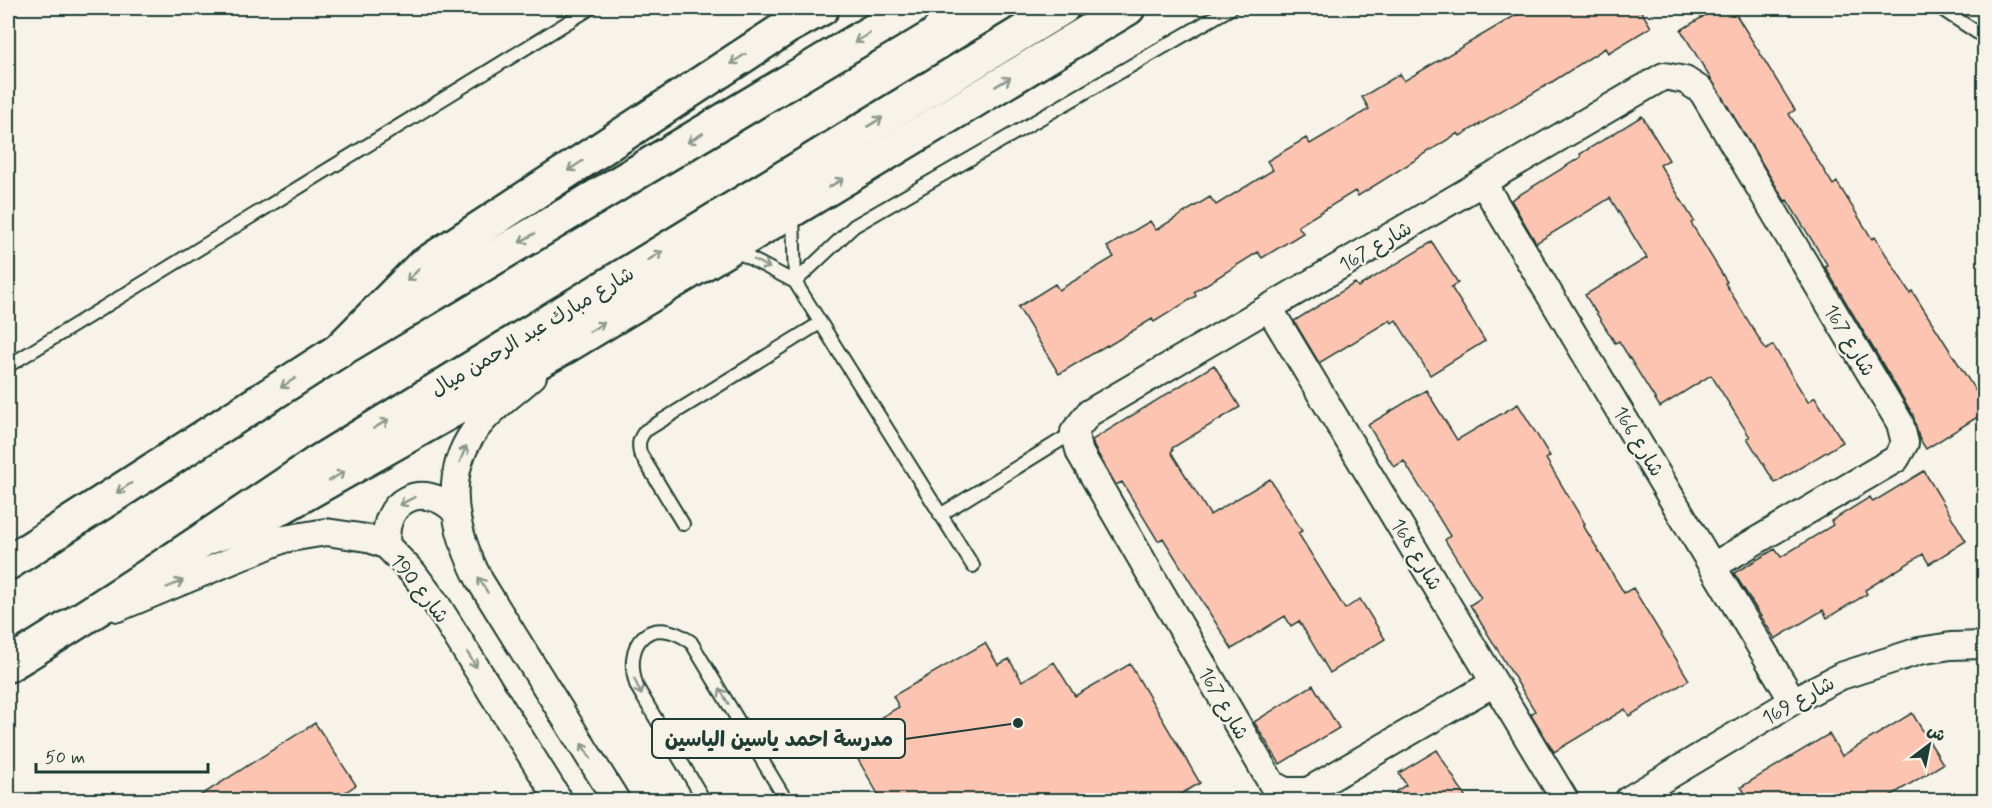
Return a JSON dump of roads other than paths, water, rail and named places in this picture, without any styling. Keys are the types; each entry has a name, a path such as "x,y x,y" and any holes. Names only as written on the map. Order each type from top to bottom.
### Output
{"main road":[{"path":"338,351 421,267 792,17 822,8"},
{"path":"8,563 338,351 912,8"},
{"name":"شارع مبارك عبد الرحمن ميال","path":"8,665 209,537 317,463 1062,8"},
{"path":"209,537 257,522 566,346 1128,8"}],"street":[{"name":"شارع 167","path":"1494,683 1308,791 1285,792 1272,784 1080,453 1074,432 1089,413 1664,76 1685,80 1702,91 1900,423 1905,443 1896,459 1713,566"},
{"name":"شارع 166","path":"1483,183 1793,701"},
{"name":"شارع 168","path":"1269,308 1565,801"},
{"path":"566,346 486,417 473,433 463,451 457,470 454,490 455,511 464,547 480,581 616,801"},
{"path":"387,546 385,534 392,511 412,497 424,495 436,497 447,502 455,511"},
{"name":"شارع 190","path":"64,631 284,538 326,532 367,538 387,546 414,574 437,605 559,801"},
{"name":"شارع 169","path":"1628,801 1793,701 1841,676 1919,651 1951,646 1984,645"}],"lane":[{"path":"8,366 591,8"},
{"path":"795,282 854,226 1231,8"},
{"path":"1940,8 1984,37"},
{"path":"793,209 795,282 973,566"},
{"path":"728,247 795,282"},
{"path":"683,524 640,453 638,444 640,438 645,431 820,324"},
{"path":"940,514 1074,432"},
{"path":"701,798 637,687 632,674 632,660 636,645 646,634 656,630 668,630 680,634 691,642 786,801"}],"place":[{"name":"مدرسة احمد ياسين الياسين","path":"1018,723"}]}
